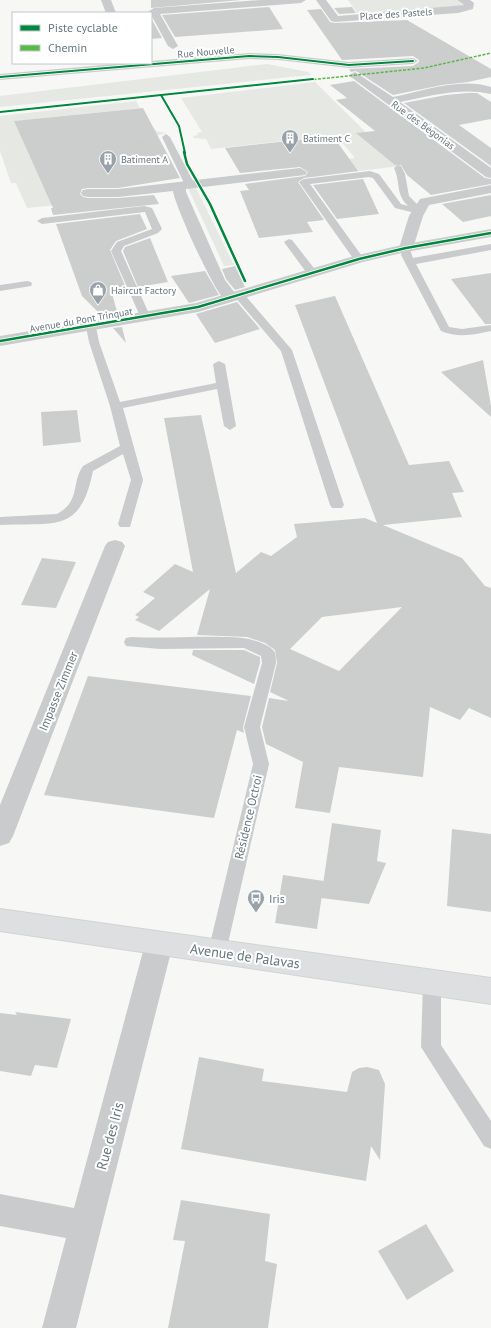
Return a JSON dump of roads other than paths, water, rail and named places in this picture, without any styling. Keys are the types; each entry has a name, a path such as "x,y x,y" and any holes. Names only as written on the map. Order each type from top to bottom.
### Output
{"main road":[{"name":"Avenue de Palavas","path":"0,920 432,984 491,991"}],"street":[{"path":"106,0 111,12"},
{"path":"173,46 154,11 301,0"},
{"name":"Place des Pastels","path":"321,0 335,19 464,10 470,5 462,0"},
{"name":"Rue Nouvelle","path":"152,64 249,56 273,56 349,65 413,61"},
{"name":"Rue Nouvelle","path":"0,76 149,64"},
{"name":"Rue des Bégonias","path":"355,75 491,174"},
{"path":"390,101 466,87 487,88 491,91"},
{"path":"88,193 118,193 300,172"},
{"path":"185,185 179,192 218,281 235,296"},
{"path":"408,255 421,204 491,188"},
{"name":"Avenue du Pont Trinquat","path":"0,342 198,307 313,274 359,259 408,255 491,233"},
{"name":"Impasse Zimmer","path":"0,836 115,546"},
{"name":"Rue des Iris","path":"59,1328 159,944"},
{"path":"0,1210 86,1226"}],"lane":[{"path":"166,137 185,185"},
{"path":"398,168 401,174 404,197 419,211"},
{"path":"359,259 304,182 370,174 376,176 398,206 419,211"},
{"path":"42,221 144,209 149,210 157,229 120,244 116,251 145,316"},
{"path":"290,242 313,274"},
{"path":"491,247 408,255 445,329 452,333 467,333 491,328"},
{"path":"0,288 26,284"},
{"path":"235,296 286,350 337,505"},
{"path":"91,327 94,342 116,406 137,480 125,524"},
{"path":"219,364 230,426"},
{"path":"116,406 222,385"},
{"path":"0,521 60,518 68,515 80,498 87,469 127,447"},
{"name":"Résidence Octroi","path":"131,642 160,644 244,643 257,646 268,654 269,663 252,727 260,764 217,952"},
{"path":"432,984 431,1047 491,1139"}],"place":[{"name":"Batiment C","path":"290,153"},
{"name":"Batiment A","path":"108,174"},
{"name":"Haircut Factory","path":"98,305"},
{"name":"Iris","path":"256,913"}]}
